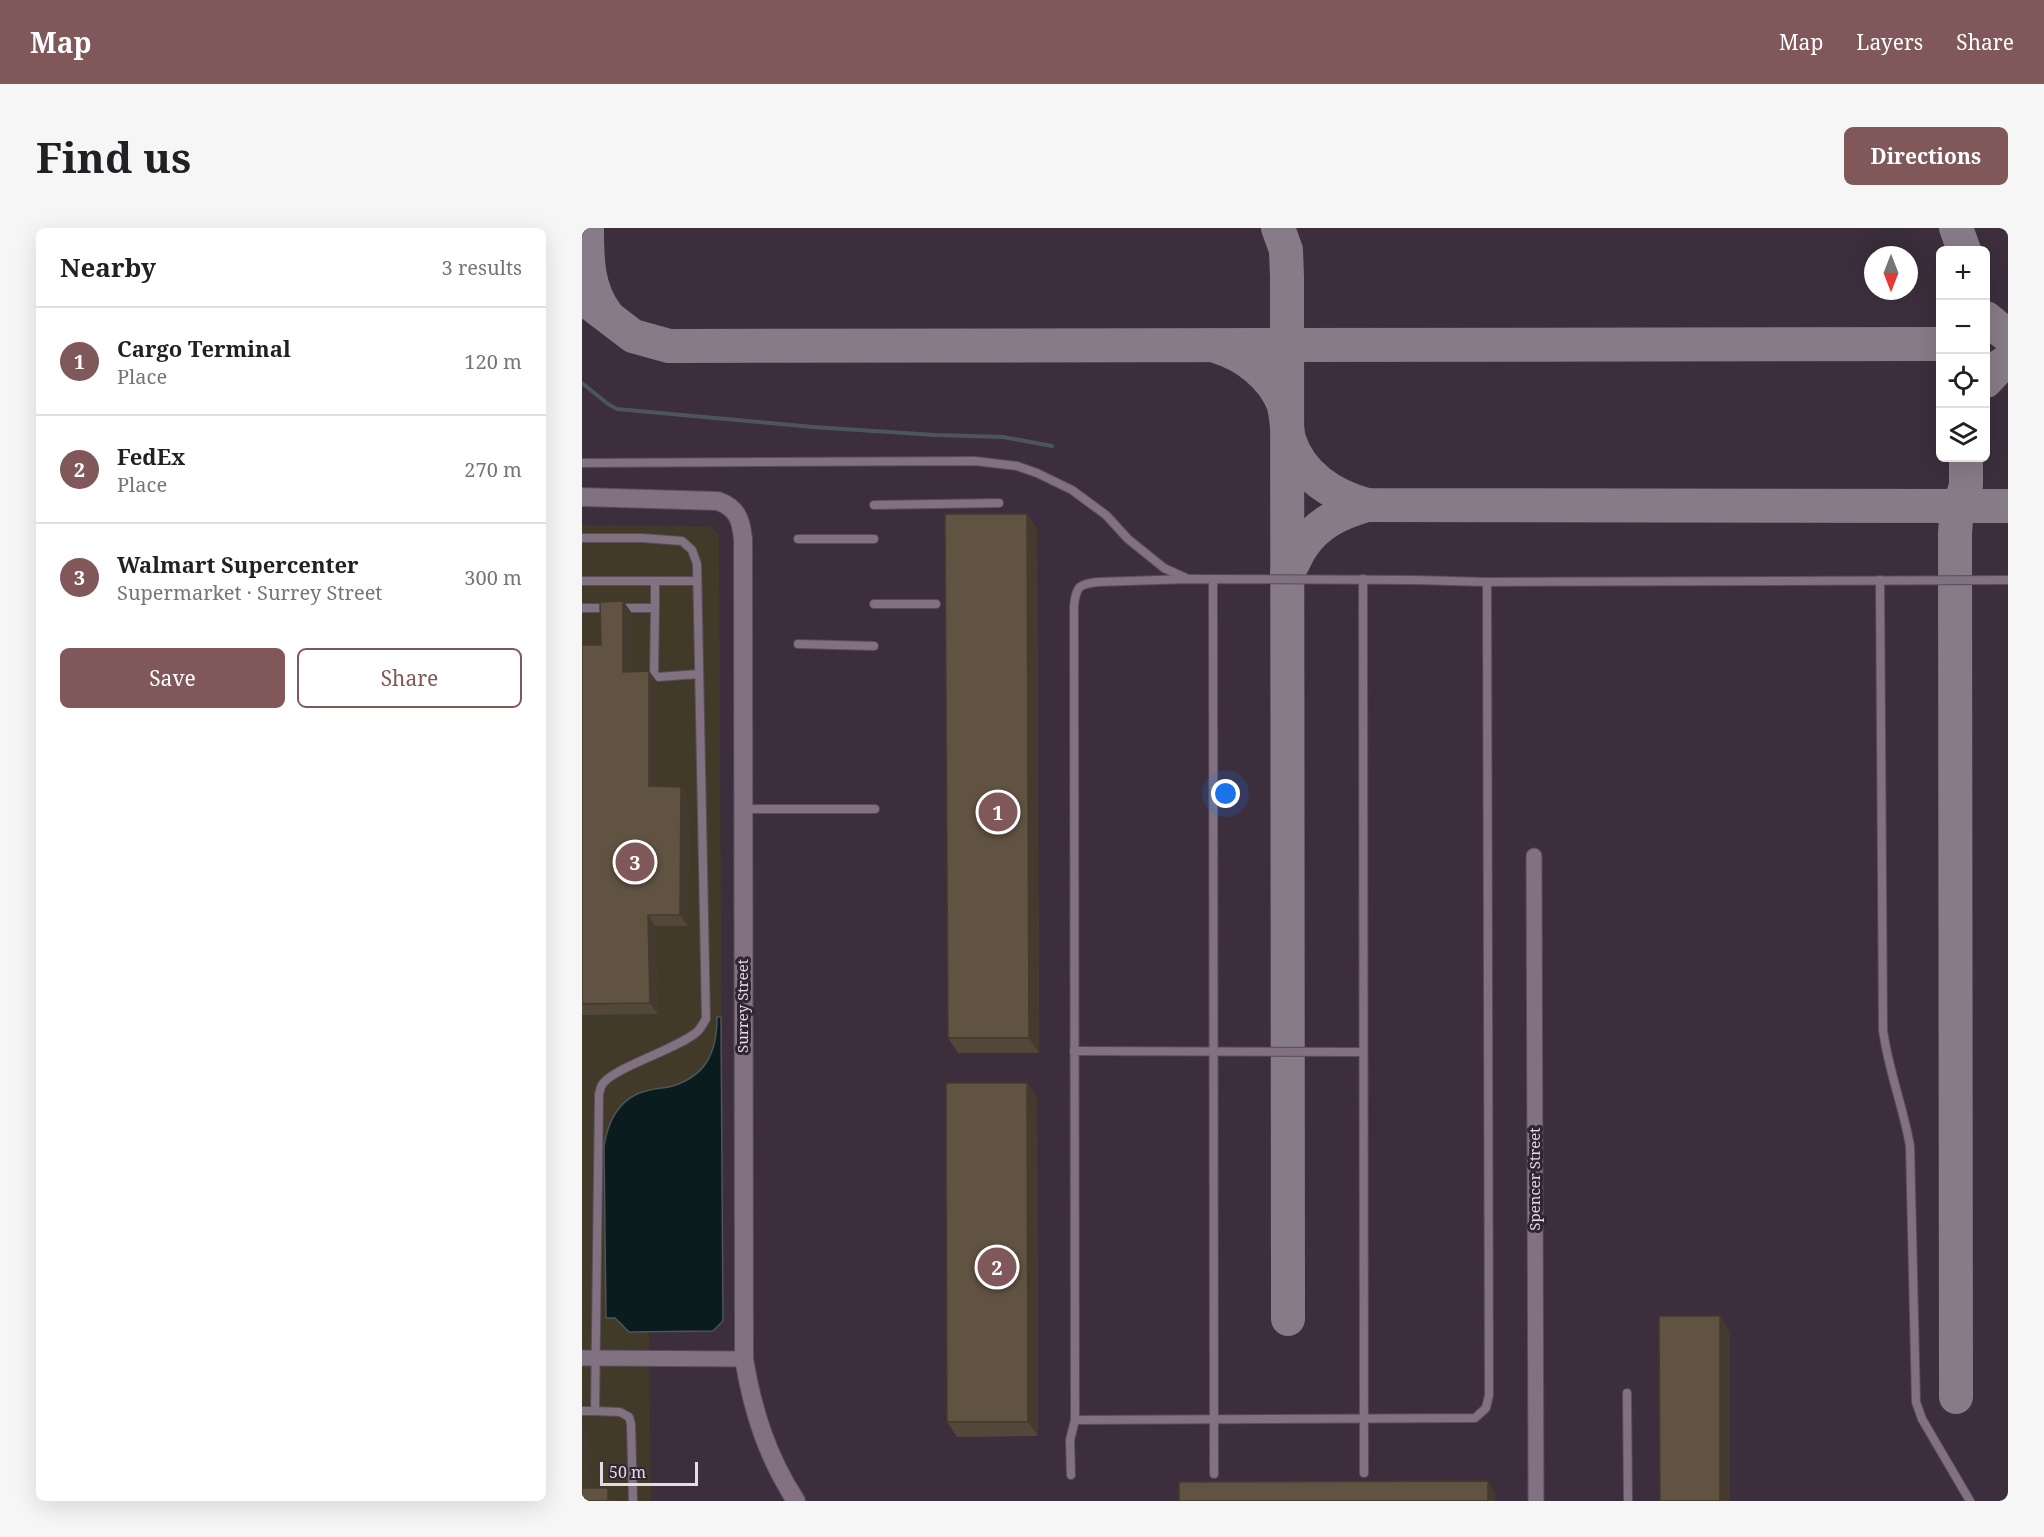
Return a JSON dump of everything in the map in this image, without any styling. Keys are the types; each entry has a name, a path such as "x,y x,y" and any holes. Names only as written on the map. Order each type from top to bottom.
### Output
{"street":[{"name":"Surrey Street","path":"582,497 718,501 728,505 735,512 741,524 743,539 744,1359 754,1412 765,1442 796,1501"},
{"name":"Spencer Street","path":"1534,856 1536,1501"},
{"path":"589,1358 744,1359"}],"lane":[{"path":"582,463 975,461 1017,466 1072,490 1106,515 1128,539 1164,568 1188,579"},
{"path":"874,505 999,503"},
{"path":"582,538 682,541 692,550 697,564 706,1019 698,1031 688,1038 616,1073 602,1084 599,1094 589,1358 595,1411"},
{"path":"798,539 874,539"},
{"path":"1071,1475 1070,1440 1075,1420 1074,606 1076,591 1079,587 1086,583 1098,582 1188,579 1487,582 2008,580"},
{"path":"1213,579 1214,1474"},
{"path":"1363,579 1364,1473"},
{"path":"1880,580 1883,1030 1887,1060 1907,1126 1910,1146 1916,1402 1922,1419 1970,1501"},
{"path":"582,581 697,581"},
{"path":"655,581 654,674 658,676 699,674"},
{"path":"1075,1420 1475,1418 1483,1412 1489,1401 1487,582"},
{"path":"874,604 936,604"},
{"path":"582,608 655,608"},
{"path":"798,644 874,646"},
{"path":"743,809 875,809"},
{"path":"1074,1051 1363,1052"},
{"path":"1627,1393 1628,1501"},
{"path":"582,1411 620,1412 629,1417 633,1501"}],"shaded area":[{"path":"582,525 709,526 719,535 723,1321 713,1331 649,1332 651,1501 582,1501"},
{"path":"717,1017 721,1017 723,1321 713,1331 629,1332 615,1318 606,1318 604,1147 607,1131 618,1109 630,1098 645,1091 682,1083 700,1070 712,1052"}],"building":[{"path":"945,514 1027,514 1029,1038 948,1038"},
{"path":"623,601 623,672 649,671 649,786 681,787 680,915 648,915 650,1003 582,1004 582,645 601,645 600,602"},
{"path":"946,1083 1027,1083 1028,1422 947,1422"},
{"path":"1659,1316 1720,1316 1720,1501 1660,1501"},
{"path":"1488,1481 1488,1501 1179,1501 1179,1482"},
{"path":"582,1488 608,1488 608,1501 582,1501"}],"waterway":[{"path":"582,383 617,409 813,427 1003,437 1052,446"}],"taxiway":[{"path":"587,228 588,262 592,284 595,295 607,315"},
{"path":"1278,228 1286,250 1287,277 1288,1319"},
{"path":"1956,228 1963,246"},
{"path":"582,297 633,336 669,346 1936,344"},
{"path":"1990,321 2008,336"},
{"path":"1218,347 1248,361 1272,384 1283,403 1289,439 1294,452 1310,473 1330,490 1367,505 2008,506"},
{"path":"1990,377 2008,361"},
{"path":"1956,1397 1955,534 1956,519 1966,485 1966,462"},
{"path":"1287,573 1301,548 1314,532 1330,520 1367,505"}],"place":[{"name":"Cargo Terminal","path":"998,812"},
{"name":"Walmart Supercenter","path":"635,862"},
{"name":"FedEx","path":"997,1267"}]}
